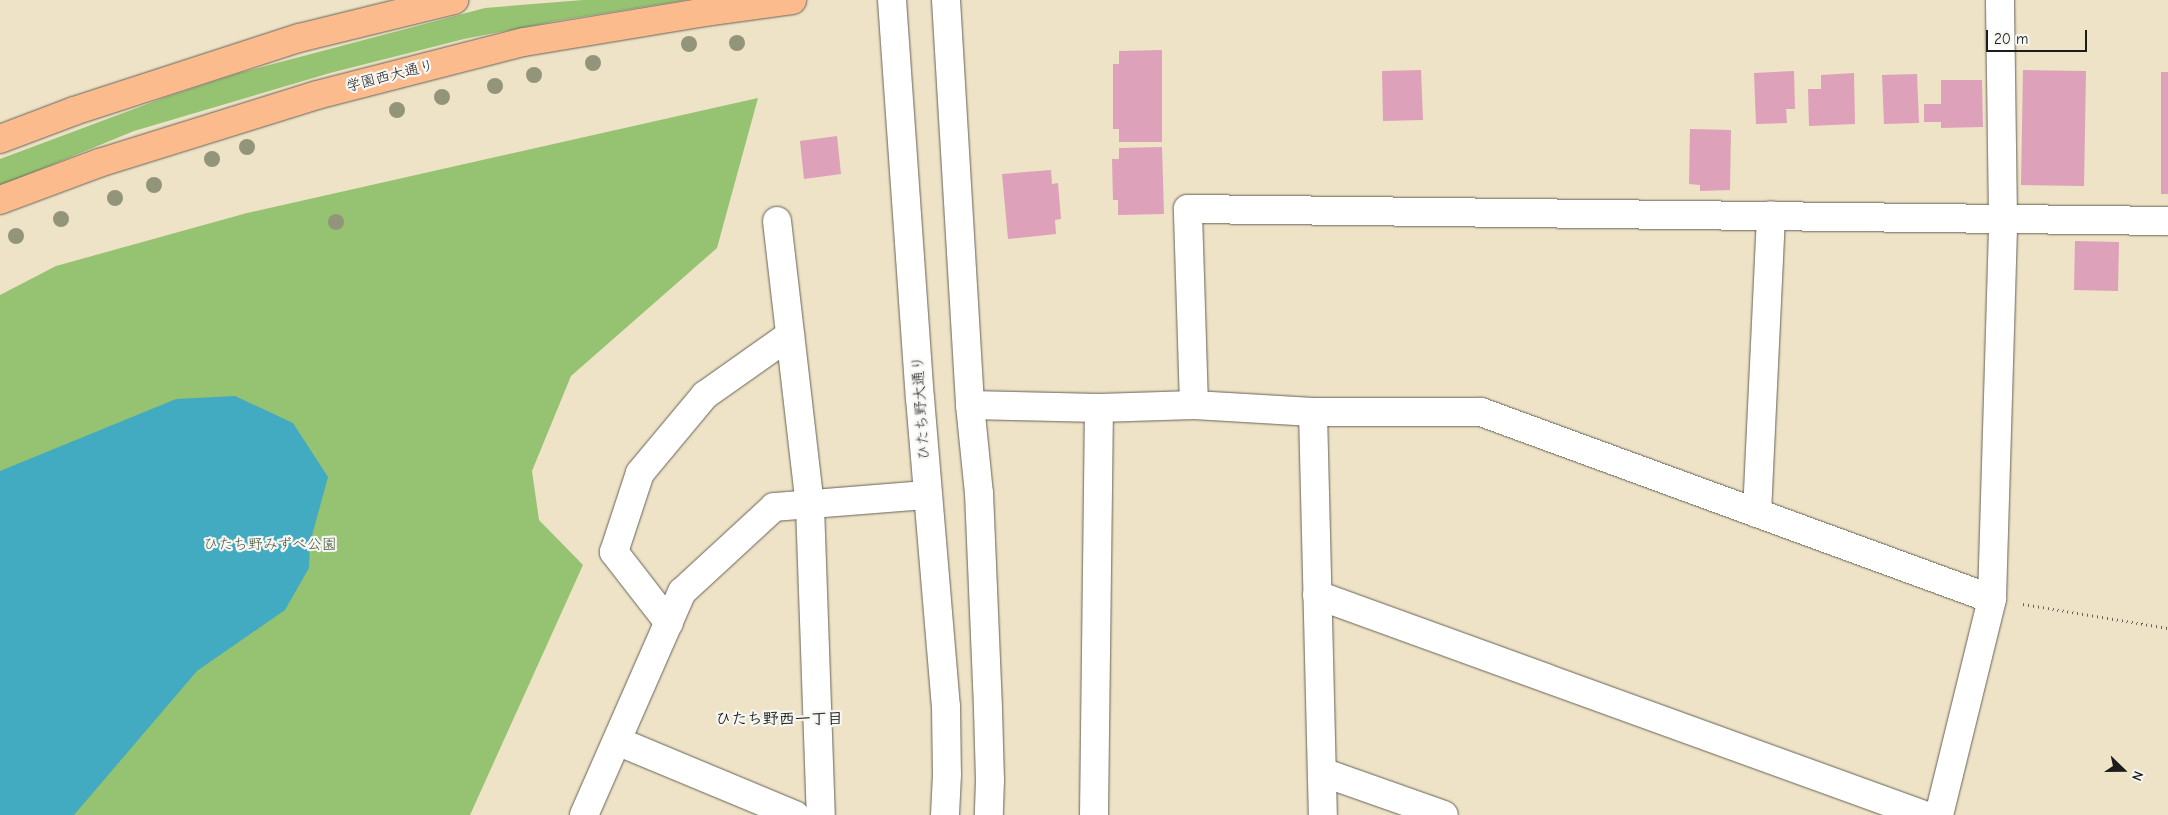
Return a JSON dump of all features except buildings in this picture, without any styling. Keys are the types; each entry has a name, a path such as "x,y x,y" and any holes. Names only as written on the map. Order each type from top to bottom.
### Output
{"main road":[{"path":"0,139 74,111 299,38 454,0"},
{"name":"学園西大通り","path":"0,200 99,163 317,95 505,47 706,12 792,0"}],"street":[{"name":"ひたち野大通り","path":"892,0 928,495 946,706 948,774 945,815"},
{"path":"946,0 970,405 979,503 989,740 989,815"},
{"path":"1939,815 1992,599 2003,218 2000,0"},
{"path":"1194,404 1188,209 2168,221"},
{"path":"1757,513 1770,215"},
{"path":"777,221 810,506 821,815"},
{"path":"669,623 614,552 640,473 705,394 790,335"},
{"path":"970,405 1099,408 1194,404 1313,412 1481,412 1992,599"},
{"path":"1094,815 1099,408"},
{"path":"1313,412 1323,815"},
{"path":"584,815 682,592 774,507 810,506 928,495"},
{"path":"1317,595 1924,815"},
{"path":"617,741 795,815"},
{"path":"1322,772 1444,815"}],"path":[{"path":"1992,599 2168,628"}],"green space":[{"path":"583,0 686,0 556,21 464,39 330,73 134,131 0,186 0,159 166,97 239,73 485,8"},
{"name":"ひたち野みずべ公園","path":"758,98 717,248 571,376 532,471 539,520 583,565 470,815 0,815 0,295 56,266 247,213"}],"water":[{"path":"235,396 293,423 328,477 310,543 309,568 285,610 197,671 74,815 0,815 0,471 176,399"}],"district":[{"name":"ひたち野西一丁目","path":"779,719"}]}
